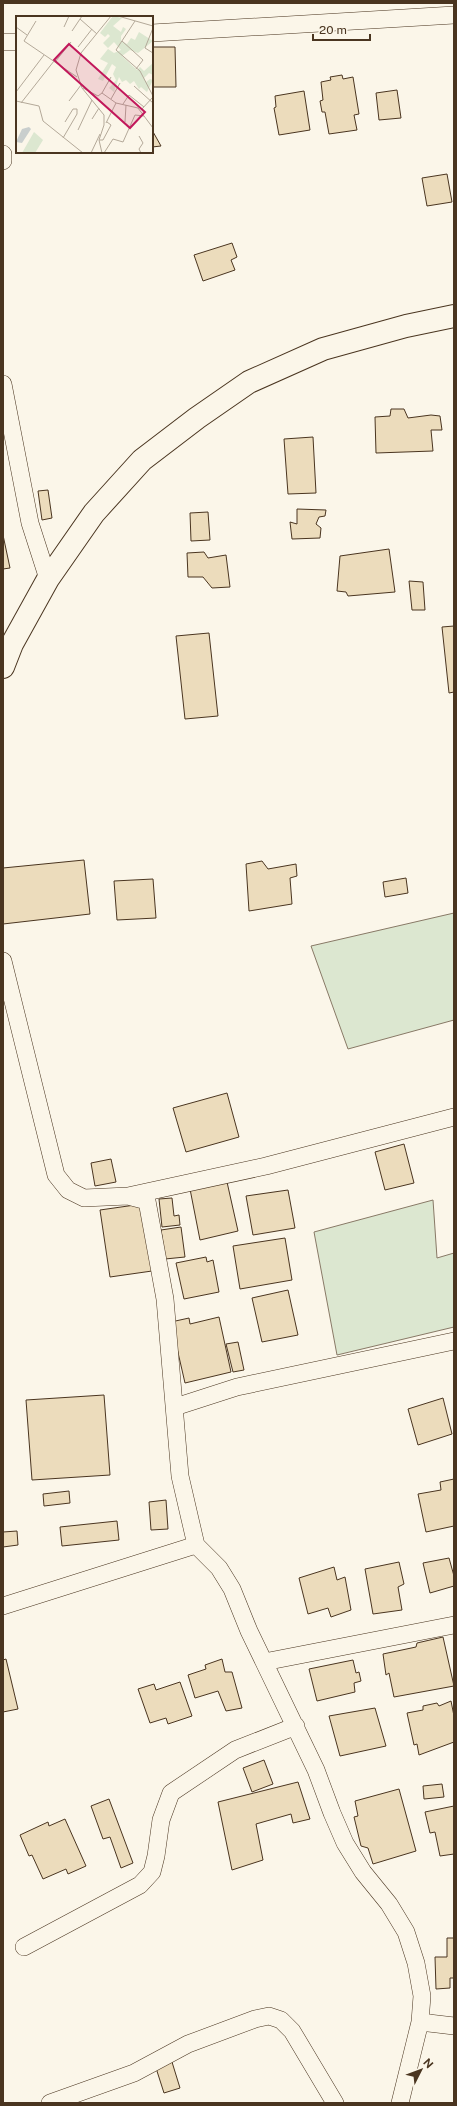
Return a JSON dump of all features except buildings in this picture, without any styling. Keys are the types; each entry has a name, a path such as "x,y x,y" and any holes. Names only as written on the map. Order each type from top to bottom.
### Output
{"main road":[{"path":"3,667 12,644 48,579 94,513 142,460 196,418 249,382 322,349 406,326 454,316"}],"street":[{"path":"153,33 454,16"},
{"path":"3,42 16,42"},
{"path":"3,154 3,161"},
{"path":"3,384 8,436 30,523 48,579"},
{"path":"3,961 56,1175 68,1190 84,1198 128,1196 266,1166 454,1117"},
{"path":"128,1196 147,1201 165,1299 180,1476 196,1544 219,1568 232,1589 249,1632 296,1726 316,1770 345,1843 363,1872 389,1904 406,1932 416,1963 422,1996 420,2022 400,2103"},
{"path":"175,1407 237,1387 454,1341"},
{"path":"3,1606 196,1544"},
{"path":"264,1662 454,1625"},
{"path":"24,1948 140,1885 152,1872 156,1856 161,1820 171,1793 235,1750 296,1726"},
{"path":"50,2103 134,2073 188,2044 255,2019 269,2016 281,2020 292,2031 335,2103"},
{"path":"420,2022 454,2026"}],"green space":[{"path":"454,913 454,1020 348,1049 311,946"},
{"path":"433,1200 437,1258 454,1253 454,1327 337,1355 314,1232"}]}
